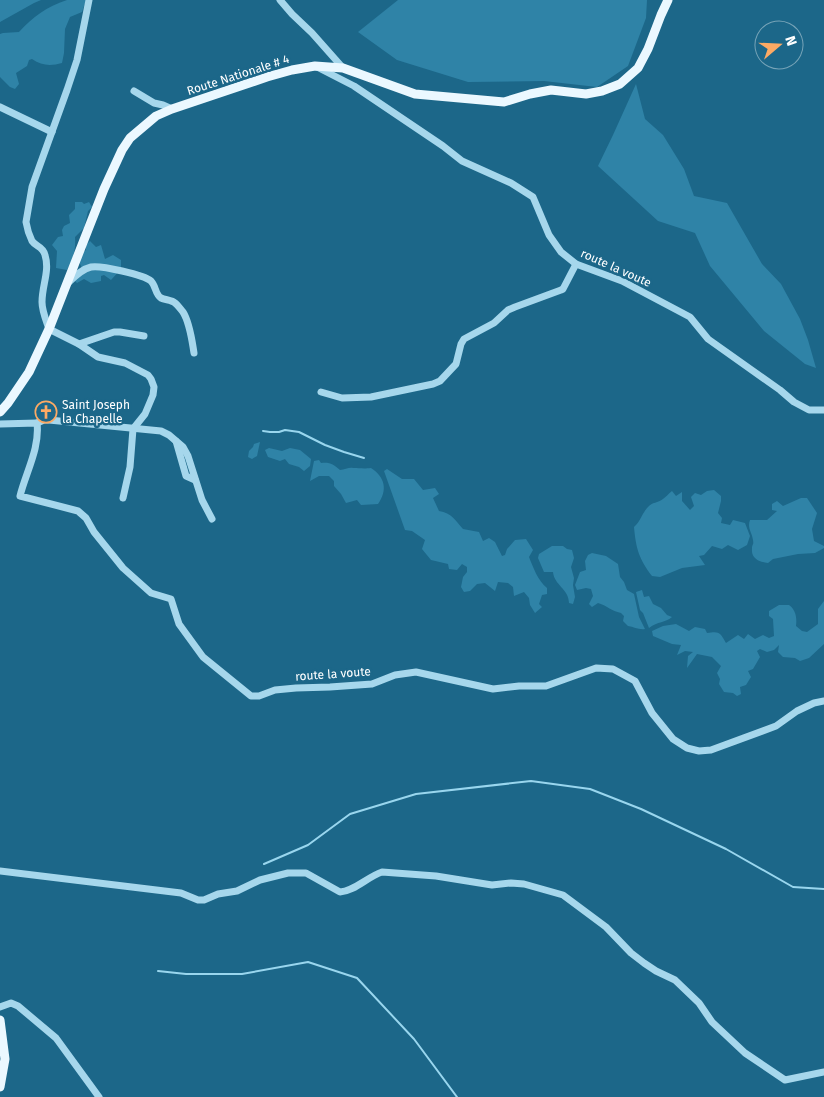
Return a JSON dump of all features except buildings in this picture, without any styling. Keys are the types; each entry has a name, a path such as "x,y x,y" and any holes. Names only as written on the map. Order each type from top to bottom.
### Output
{"main road":[{"name":"Route Nationale # 4","path":"0,412 29,372 49,329 104,189 122,150 130,138 156,116 267,77 314,66 343,68 415,94 504,102 552,90 586,94 602,91 620,84 638,68 668,0"},
{"path":"0,1020 5,1059 0,1087"}],"street":[{"path":"89,0 77,60 68,90 32,187 26,222 33,242 42,247 46,256 47,267 42,304 49,329 79,344 98,357 125,363 148,375 154,387 154,395 145,414 132,429 130,467 123,498"},
{"path":"280,0 343,68"},
{"name":"route la voute","path":"314,66 354,86 462,161 511,183 533,197 540,216 553,240 561,252 576,264 622,281 690,317 708,339 794,402 809,410 824,410"},
{"path":"134,91 154,103 172,110"},
{"path":"0,107 52,132"},
{"path":"321,392 342,398 371,397 440,381 456,364 460,344 464,339 494,323 508,310 561,290 576,264"},
{"path":"66,284 78,274 91,267 102,267 130,273 150,280 159,296 175,302 184,314 194,354"},
{"path":"79,344 114,332 144,336"},
{"path":"0,424 37,423 49,420 161,432 183,447 188,456 202,500 212,519"},
{"name":"route la voute","path":"37,423 38,433 20,496 78,511 83,514 94,532 123,568 151,593 171,599 179,624 203,657 251,696 259,696 275,690 372,684 395,674 416,672 493,689 519,686 546,686 596,668 613,669 636,681 652,713 672,739 686,748 699,750 711,750 776,726 796,710 824,701"},
{"path":"0,870 181,893 200,900 207,900 221,893 237,891 260,880 288,873 306,874 340,892 350,890 382,872 436,876 492,885 524,884 563,895 606,927 631,953 644,963 675,980 700,1003 712,1022 745,1053 785,1080 824,1072"},
{"path":"0,1006 11,1003 18,1006 56,1038 99,1097"}],"shaded area":[{"path":"0,0 41,0 0,22"},
{"path":"67,0 86,0 82,12 70,17 65,29 62,63 47,65 32,59 29,60 27,66 16,73 19,84 15,89 10,87 0,77 0,34 19,32 41,13"},
{"path":"398,0 647,0 646,18 628,66 597,87 544,81 468,82 397,60 358,32"},
{"path":"636,84 645,119 663,135 684,169 694,196 727,203 762,264 781,284 800,319 816,368 805,364 764,331 710,266 695,233 658,221 598,166"},
{"path":"75,202 82,202 84,204 89,202 92,207 88,211 84,228 75,237 74,254 67,270 56,268 57,251 52,245 58,237 63,236 62,230 64,226 70,223 69,215 75,209"},
{"path":"90,241 96,247 101,245 105,259 113,255 121,260 121,269 111,280 104,275 101,276 101,281 91,283 84,279 77,283 73,279 82,269 79,261 82,253 86,250 86,245"},
{"path":"260,442 257,456 252,459 248,457 249,451 254,444"},
{"path":"269,448 282,451 290,448 300,450 311,459 310,466 304,471 299,467 289,464 285,459 280,461 268,457 265,450"},
{"path":"319,460 321,463 331,464 340,470 371,468 379,475 384,484 383,494 378,504 361,505 357,500 346,503 334,486 334,481 329,476 319,476 310,481 314,461"},
{"path":"387,469 402,479 414,479 423,490 435,488 439,494 433,498 439,511 450,515 463,529 479,532 483,541 489,538 495,542 502,556 505,555 507,549 515,540 526,539 533,550 529,557 532,565 538,578 547,588 547,594 542,595 539,604 542,607 535,613 530,605 529,598 524,592 514,596 513,587 508,583 498,582 495,591 485,583 477,584 470,591 464,592 461,587 467,567 462,564 457,570 449,569 448,564 431,560 422,549 425,540 412,531 405,530 384,471"},
{"path":"714,490 721,496 718,513 722,518 721,523 730,525 733,520 745,523 750,536 747,545 738,550 728,545 722,549 712,546 704,555 699,556 705,565 682,568 660,577 652,576 639,553 634,527 646,509 672,491 676,496 682,492 682,501 690,510 694,506 691,497 695,493 701,495 707,491"},
{"path":"801,498 807,498 817,513 812,529 814,541 824,546 824,548 815,553 773,559 768,563 757,559 752,552 753,542 749,528 750,520 767,520 777,511 772,510 772,504 777,501 783,506"},
{"path":"552,546 563,546 572,550 574,558 571,567 574,578 575,597 573,604 569,603 567,594 556,580 553,572 544,572 538,558 539,554"},
{"path":"592,553 606,556 618,564 620,577 627,590 634,594 639,617 645,629 628,626 623,621 624,616 621,613 601,604 598,603 592,607 589,604 593,596 591,589 577,590 575,585 580,572 586,570 585,561 588,555"},
{"path":"642,590 644,597 649,596 653,604 672,617 649,628 640,610 636,592"},
{"path":"824,601 824,644 809,658 800,661 795,658 783,657 778,652 779,645 774,650 767,652 760,649 757,651 760,657 753,669 748,671 751,677 746,685 740,687 741,694 737,696 733,693 724,692 719,684 720,679 717,673 721,666 712,657 697,654 687,668 688,656 693,652 685,651 677,655 681,645 672,644 653,636 652,631 663,626 676,624 689,631 695,627 705,629 707,633 719,633 726,643 738,635 744,639 748,634 755,639 763,635 769,638 774,636 773,619 769,616 769,611 779,605 789,605 796,614 796,626 802,631 807,632 818,624 818,609"}],"waterway":[{"path":"263,431 279,432 285,430 299,432 325,445 364,458"},
{"path":"264,864 308,845 350,814 416,794 531,781 590,789 641,809 726,849 793,887 824,889"},
{"path":"158,971 186,974 242,974 308,962 357,978 414,1039 457,1097"}],"place":[{"name":"Saint Joseph la Chapelle","path":"46,412"}]}
